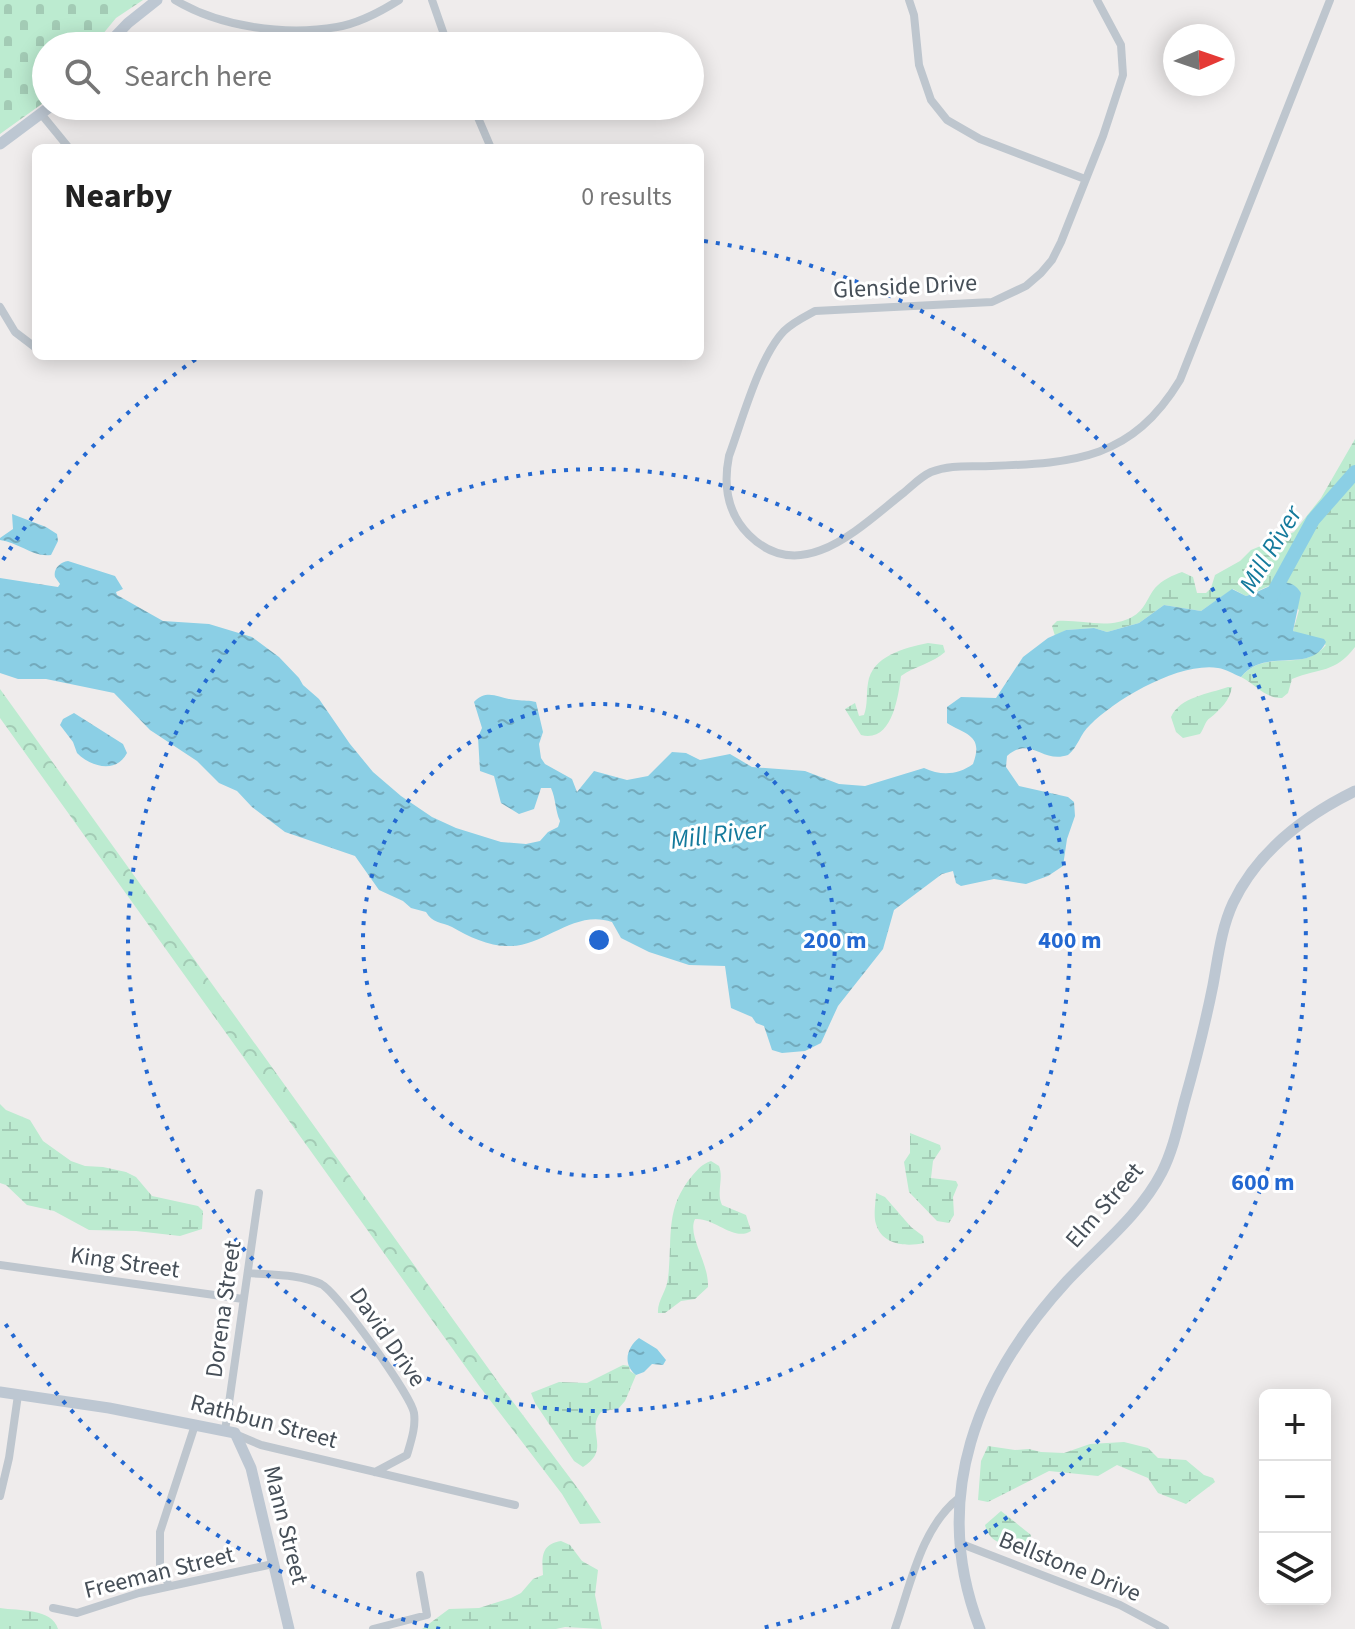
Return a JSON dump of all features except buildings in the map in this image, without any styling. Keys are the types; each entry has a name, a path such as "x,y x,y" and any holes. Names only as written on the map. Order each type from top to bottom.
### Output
{"main road":[{"path":"119,32 157,0"},
{"path":"0,144 33,120"},
{"name":"Elm Street","path":"980,1629 966,1586 959,1543 959,1498 975,1424 1017,1342 1047,1303 1131,1216 1163,1171 1188,1088 1227,917 1239,891 1279,840 1303,821 1355,791"},
{"name":"Rathbun Street","path":"0,1392 109,1408 230,1432"},
{"name":"Mann Street","path":"230,1432 251,1468 289,1629"}],"street":[{"path":"175,0 194,10 232,22 308,30 339,27 399,0"},
{"path":"432,0 443,32"},
{"path":"909,0 914,15 919,65 931,100 947,120 980,139 1085,179"},
{"name":"Glenside Drive","path":"1097,0 1116,32 1124,62 1116,100 1052,260 1033,280 1012,294 992,302 815,311 797,319 783,332 763,365 726,472 725,488 733,514 759,545 789,555 819,552 845,539 928,473 954,466 1067,462 1116,445 1138,431 1165,404 1180,380 1330,0"},
{"path":"53,120 67,144"},
{"path":"479,120 489,144"},
{"path":"0,307 15,332 32,345"},
{"name":"Dorena Street","path":"230,1432 243,1299 259,1193"},
{"name":"King Street","path":"0,1265 243,1299"},
{"name":"David Drive","path":"248,1273 310,1280 329,1289 404,1391 414,1410 414,1426 407,1455 375,1472"},
{"path":"0,1496 18,1395"},
{"path":"169,1586 160,1565 160,1532 195,1425"},
{"name":"Rathbun Street","path":"230,1432 261,1445 515,1505"},
{"path":"895,1629 925,1546 942,1515 959,1498"},
{"name":"Bellstone Drive","path":"959,1543 1120,1605 1165,1629"},
{"name":"Freeman Street","path":"53,1608 77,1613 169,1586 273,1564"},
{"path":"373,1629 427,1615 420,1575"}],"green space":[{"path":"0,0 143,0 116,18 104,32 32,32 32,111 0,134"},
{"path":"1355,439 1355,647 1340,662 1292,679 1288,693 1282,698 1266,694 1241,677 1261,663 1306,658 1326,645 1293,631 1299,610 1271,585 1246,596 1233,589 1201,611 1164,605 1139,623 1107,632 1094,628 1066,630 1055,636 1052,626 1057,621 1114,623 1132,617 1158,585 1182,572 1193,577 1197,593 1206,593 1215,575 1240,561 1251,550 1294,532 1321,498"},
{"path":"928,643 943,645 945,652 901,676 892,717 886,726 871,736 861,735 845,709 855,703 859,716 864,715 868,683 876,666 890,655"},
{"path":"1232,687 1227,700 1207,721 1200,734 1183,738 1176,732 1171,717 1175,710 1195,697"},
{"path":"0,689 601,1523 580,1524 562,1494 480,1387 0,718"},
{"path":"0,1104 6,1110 30,1120 43,1141 71,1161 126,1172 136,1177 152,1196 198,1206 203,1211 202,1229 180,1236 89,1230 54,1211 27,1205 0,1183"},
{"path":"910,1133 940,1145 941,1149 933,1161 931,1178 956,1181 958,1185 953,1197 954,1215 949,1223 937,1221 909,1192 904,1162 910,1153"},
{"path":"711,1161 719,1166 722,1205 746,1215 751,1231 744,1234 731,1232 695,1219 694,1233 708,1287 695,1299 681,1301 665,1313 658,1313 667,1283 671,1225 677,1200 694,1173"},
{"path":"876,1193 885,1197 923,1236 924,1243 896,1243 879,1231 875,1220"},
{"path":"623,1365 629,1366 636,1375 619,1408 601,1412 596,1426 596,1453 583,1467 574,1461 531,1393 559,1382 587,1383"},
{"path":"1124,1442 1148,1448 1158,1458 1186,1460 1215,1482 1186,1504 1158,1493 1148,1478 1117,1465 1098,1476 1049,1471 988,1502 978,1500 981,1461 988,1446 1064,1453 1090,1444"},
{"path":"1001,1511 1031,1535 1029,1542 1008,1544 991,1537 985,1525"},
{"path":"561,1541 570,1545 582,1561 598,1570 595,1595 602,1629 422,1629 449,1609 479,1608 521,1593 533,1579 543,1575 543,1558 549,1545"},
{"path":"0,1608 42,1614 55,1622 58,1629 0,1629"}],"water":[{"path":"12,514 57,534 58,541 51,555 38,554 0,540 13,529"},
{"path":"68,561 115,576 123,589 116,592 117,595 163,621 209,624 252,637 279,657 319,699 373,772 401,796 432,817 456,828 501,842 526,844 540,841 558,827 560,821 554,796 551,788 541,788 534,809 519,814 501,803 494,776 480,771 478,737 482,728 474,702 484,695 536,702 543,732 539,744 541,758 545,764 572,779 577,792 594,771 627,780 648,776 672,752 686,753 700,760 730,754 752,767 805,771 839,784 865,786 924,768 949,773 973,764 975,741 947,723 947,707 961,697 996,698 1023,657 1048,638 1066,630 1094,628 1107,632 1139,623 1164,605 1201,611 1232,589 1246,596 1275,584 1289,583 1301,593 1293,631 1326,642 1319,652 1310,657 1263,663 1241,677 1221,669 1202,668 1167,677 1149,684 1101,715 1068,755 1051,756 1023,748 1007,756 1006,767 1019,786 1068,797 1074,802 1075,816 1067,839 1063,866 1048,876 1026,884 994,879 961,886 956,883 953,871 942,874 894,910 883,949 838,1006 821,1043 805,1051 782,1053 772,1050 764,1026 731,1008 725,966 689,965 649,952 621,938 612,922 598,919 573,924 536,940 511,946 473,938 379,890 355,856 285,832 252,807 237,791 219,783 197,761 150,730 114,693 46,679 18,679 0,673 0,578 58,587 60,584 55,571 60,564"},
{"path":"74,713 123,744 127,753 122,760 110,766 96,765 77,753 60,725 63,719"},
{"path":"639,1338 657,1349 666,1360 663,1365 652,1364 636,1375 629,1366 628,1356"}],"waterway":[{"name":"Mill River","path":"1271,597 1313,520 1355,472"}]}
